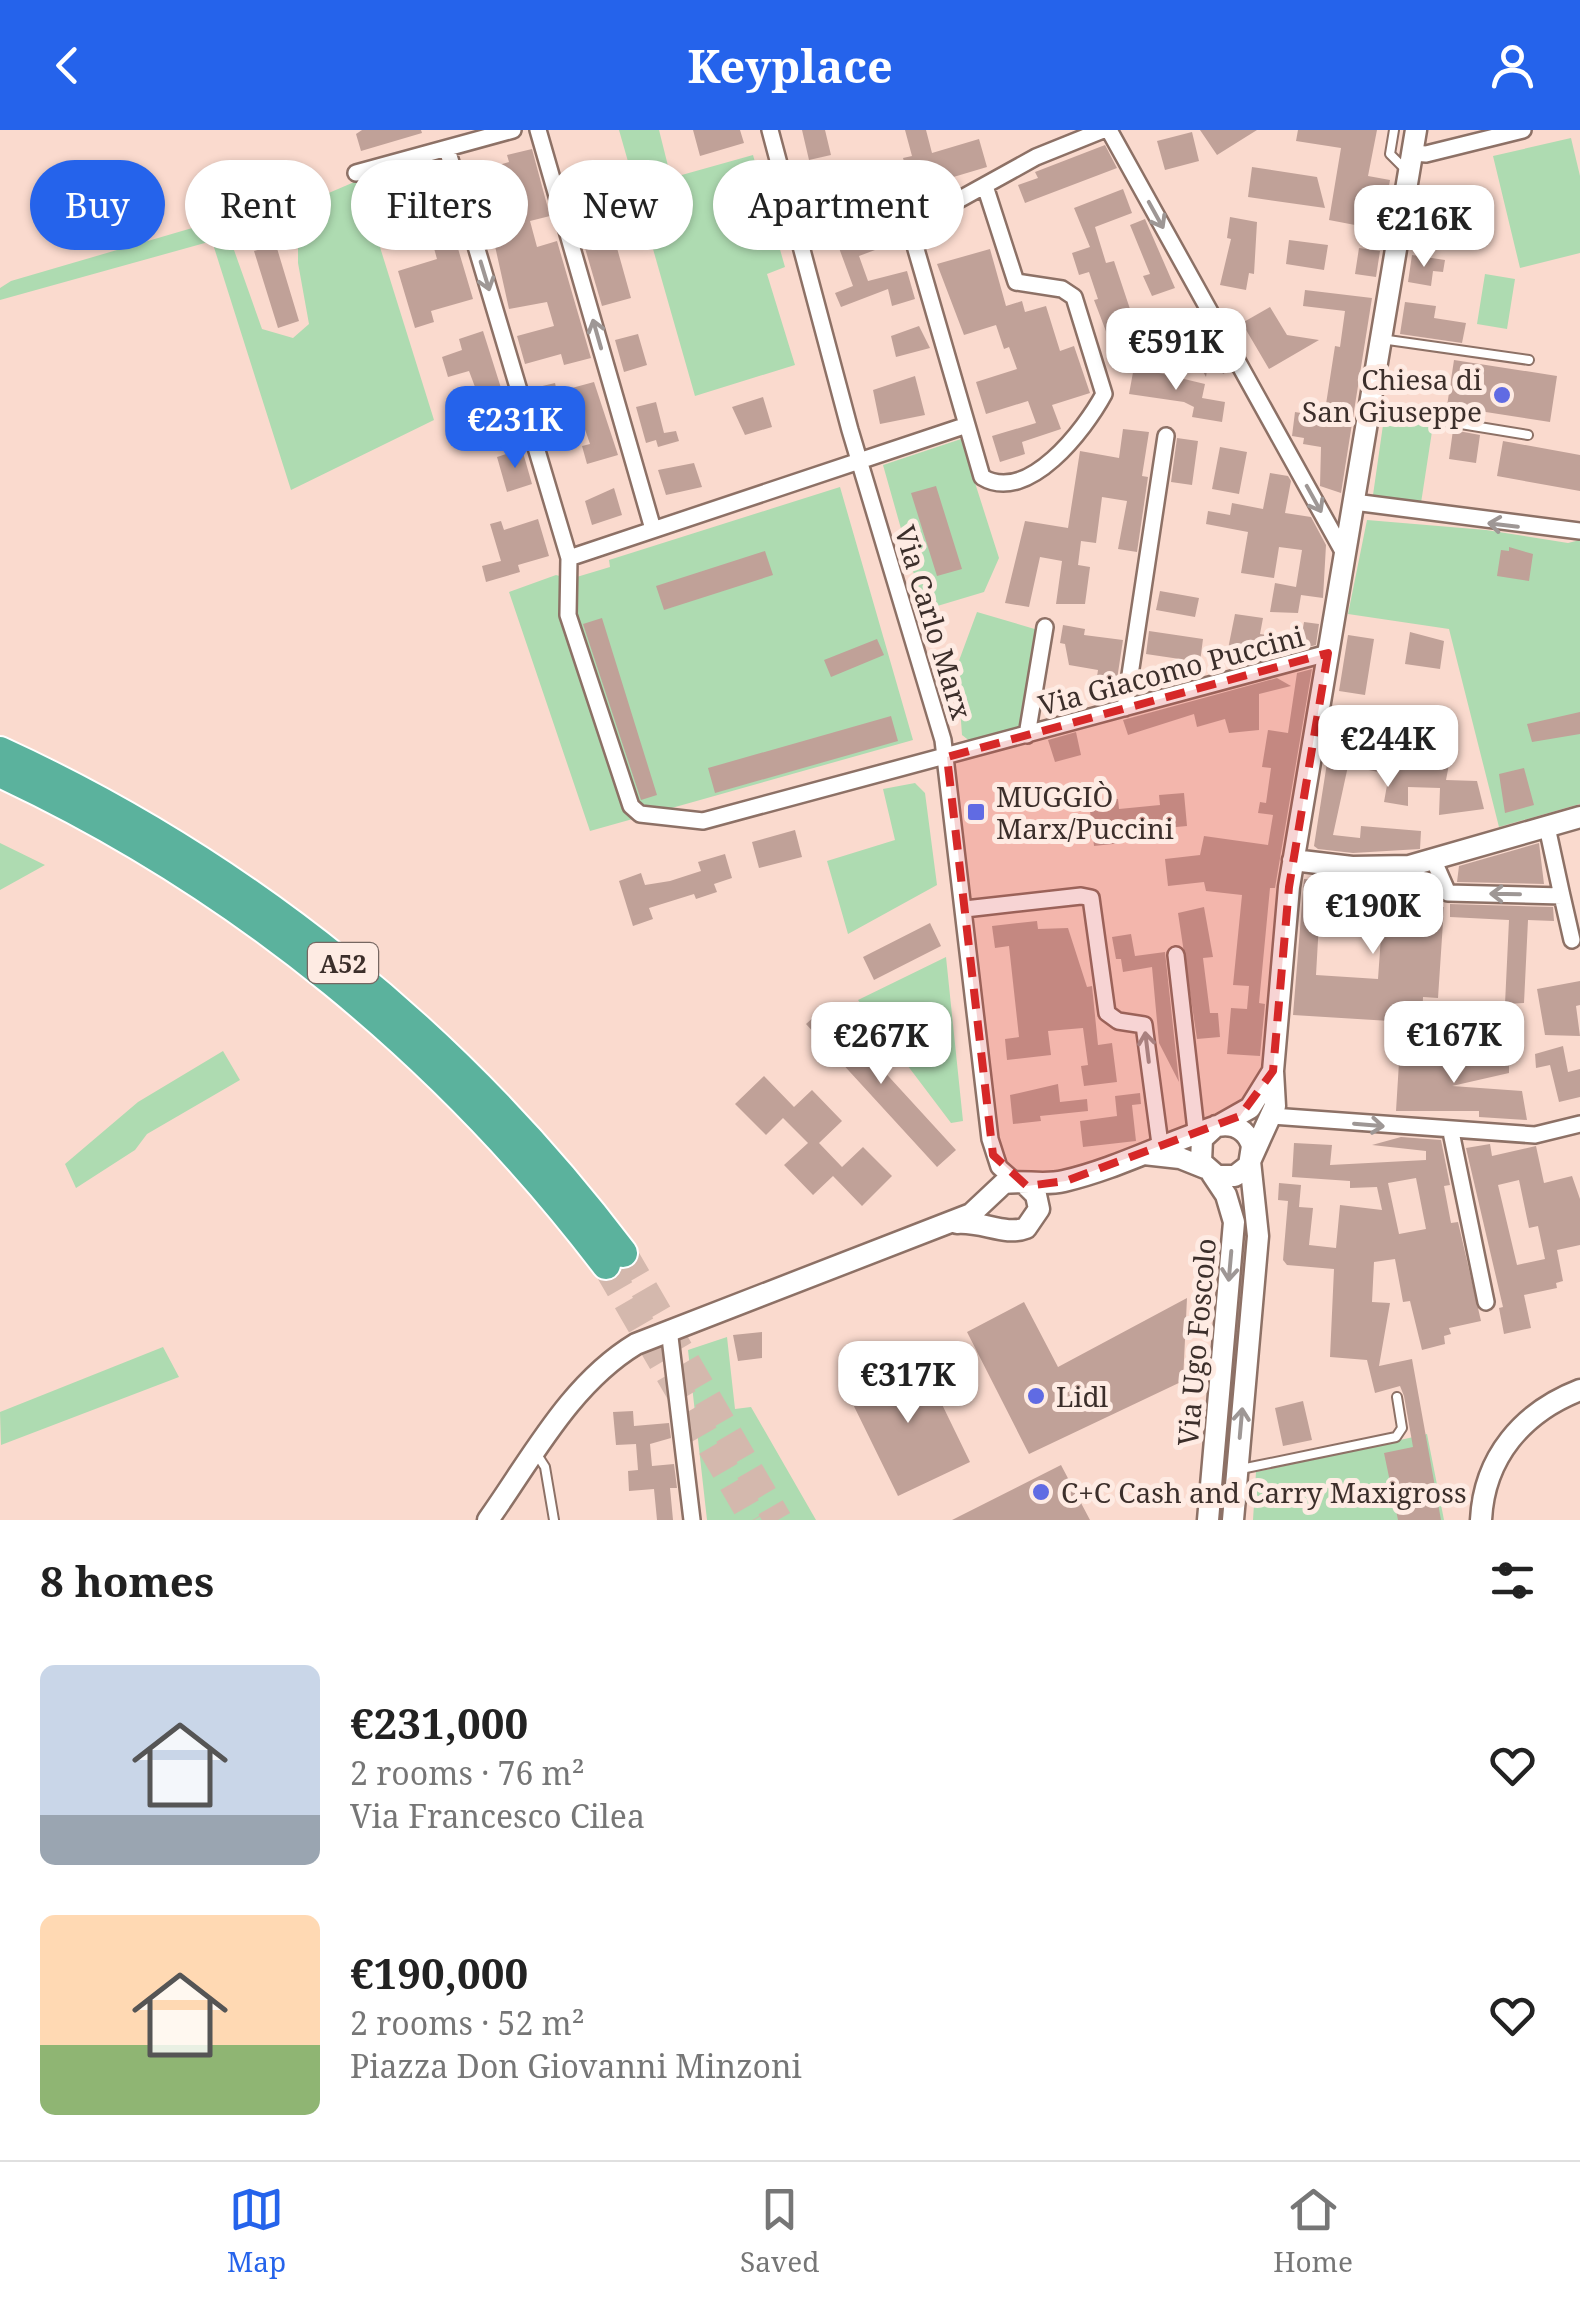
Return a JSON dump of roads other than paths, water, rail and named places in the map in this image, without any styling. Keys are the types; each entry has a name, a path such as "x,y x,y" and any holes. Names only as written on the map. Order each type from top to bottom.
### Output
{"highway":[{"name":"A52","path":"0,751 101,802 190,854 356,974 504,1112 614,1259 494,1131 340,987 170,865 0,773"}],"street":[{"path":"405,160 492,132 513,130"},
{"path":"538,130 653,529"},
{"name":"Via Carlo Marx","path":"770,130 859,461 946,756 990,1139 989,1198"},
{"path":"984,186 1016,282 1062,288 1074,296 1104,394 1044,470 1029,479 994,482 982,477 910,232 915,224 1036,157 1106,130 1346,556"},
{"path":"1137,1154 1180,1158 1236,1176 1251,1160 1272,1116 1294,860 1416,130"},
{"path":"1410,163 1426,154 1523,130"},
{"path":"447,149 569,558 967,425"},
{"path":"1125,708 1166,436"},
{"path":"1354,502 1580,531"},
{"name":"Via Giacomo Puccini","path":"569,558 568,615 631,806 640,814 702,821 1328,653"},
{"name":"Via Giacomo Puccini","path":"1027,734 1046,627"},
{"path":"1294,860 1394,868 1580,817"},
{"path":"1548,826 1572,940"},
{"path":"1433,860 1448,893 1562,896"},
{"path":"964,909 1092,898 1107,1014 1118,1021 1144,1024 1160,1144"},
{"path":"1176,954 1210,1128 1202,1139 1206,1166"},
{"path":"488,1520 580,1389 610,1360 669,1329 947,1224 989,1198 1004,1182 1066,1181 1210,1128 1250,1108 1273,1071"},
{"path":"1272,1116 1534,1135 1580,1124"},
{"path":"1210,1128 1232,1126 1245,1133 1252,1146 1251,1160"},
{"path":"1452,1132 1486,1302"},
{"name":"Via Carlo Marx","path":"990,1139 999,1167 1022,1184"},
{"name":"Via Ugo Foscolo","path":"1233,1520 1257,1217 1251,1160"},
{"name":"Via Ugo Foscolo","path":"1206,1166 1226,1195 1234,1222 1208,1520"},
{"path":"947,1224 994,1224 1018,1232 1036,1218 1066,1181"},
{"path":"1022,1184 1038,1200 1036,1218"},
{"path":"989,1198 994,1224"},
{"path":"669,1329 692,1520"},
{"path":"1481,1520 1489,1476 1512,1435 1550,1402 1580,1390"}],"lane":[{"path":"1394,130 1390,154 1410,163"},
{"path":"1381,338 1529,360"},
{"path":"1370,409 1528,436"},
{"path":"1237,1470 1396,1437 1402,1428 1398,1397"},
{"path":"536,1453 546,1467 554,1520"}],"tunnel":[{"path":"623,1253 778,1520"},
{"path":"606,1265 754,1520"}],"place":[{"name":"Chiesa di San Giuseppe","path":"1502,395"},
{"name":"MUGGIÒ Marx/Puccini","path":"976,812"},
{"name":"Lidl","path":"1036,1396"},
{"name":"C+C Cash and Carry Maxigross","path":"1041,1492"}]}
